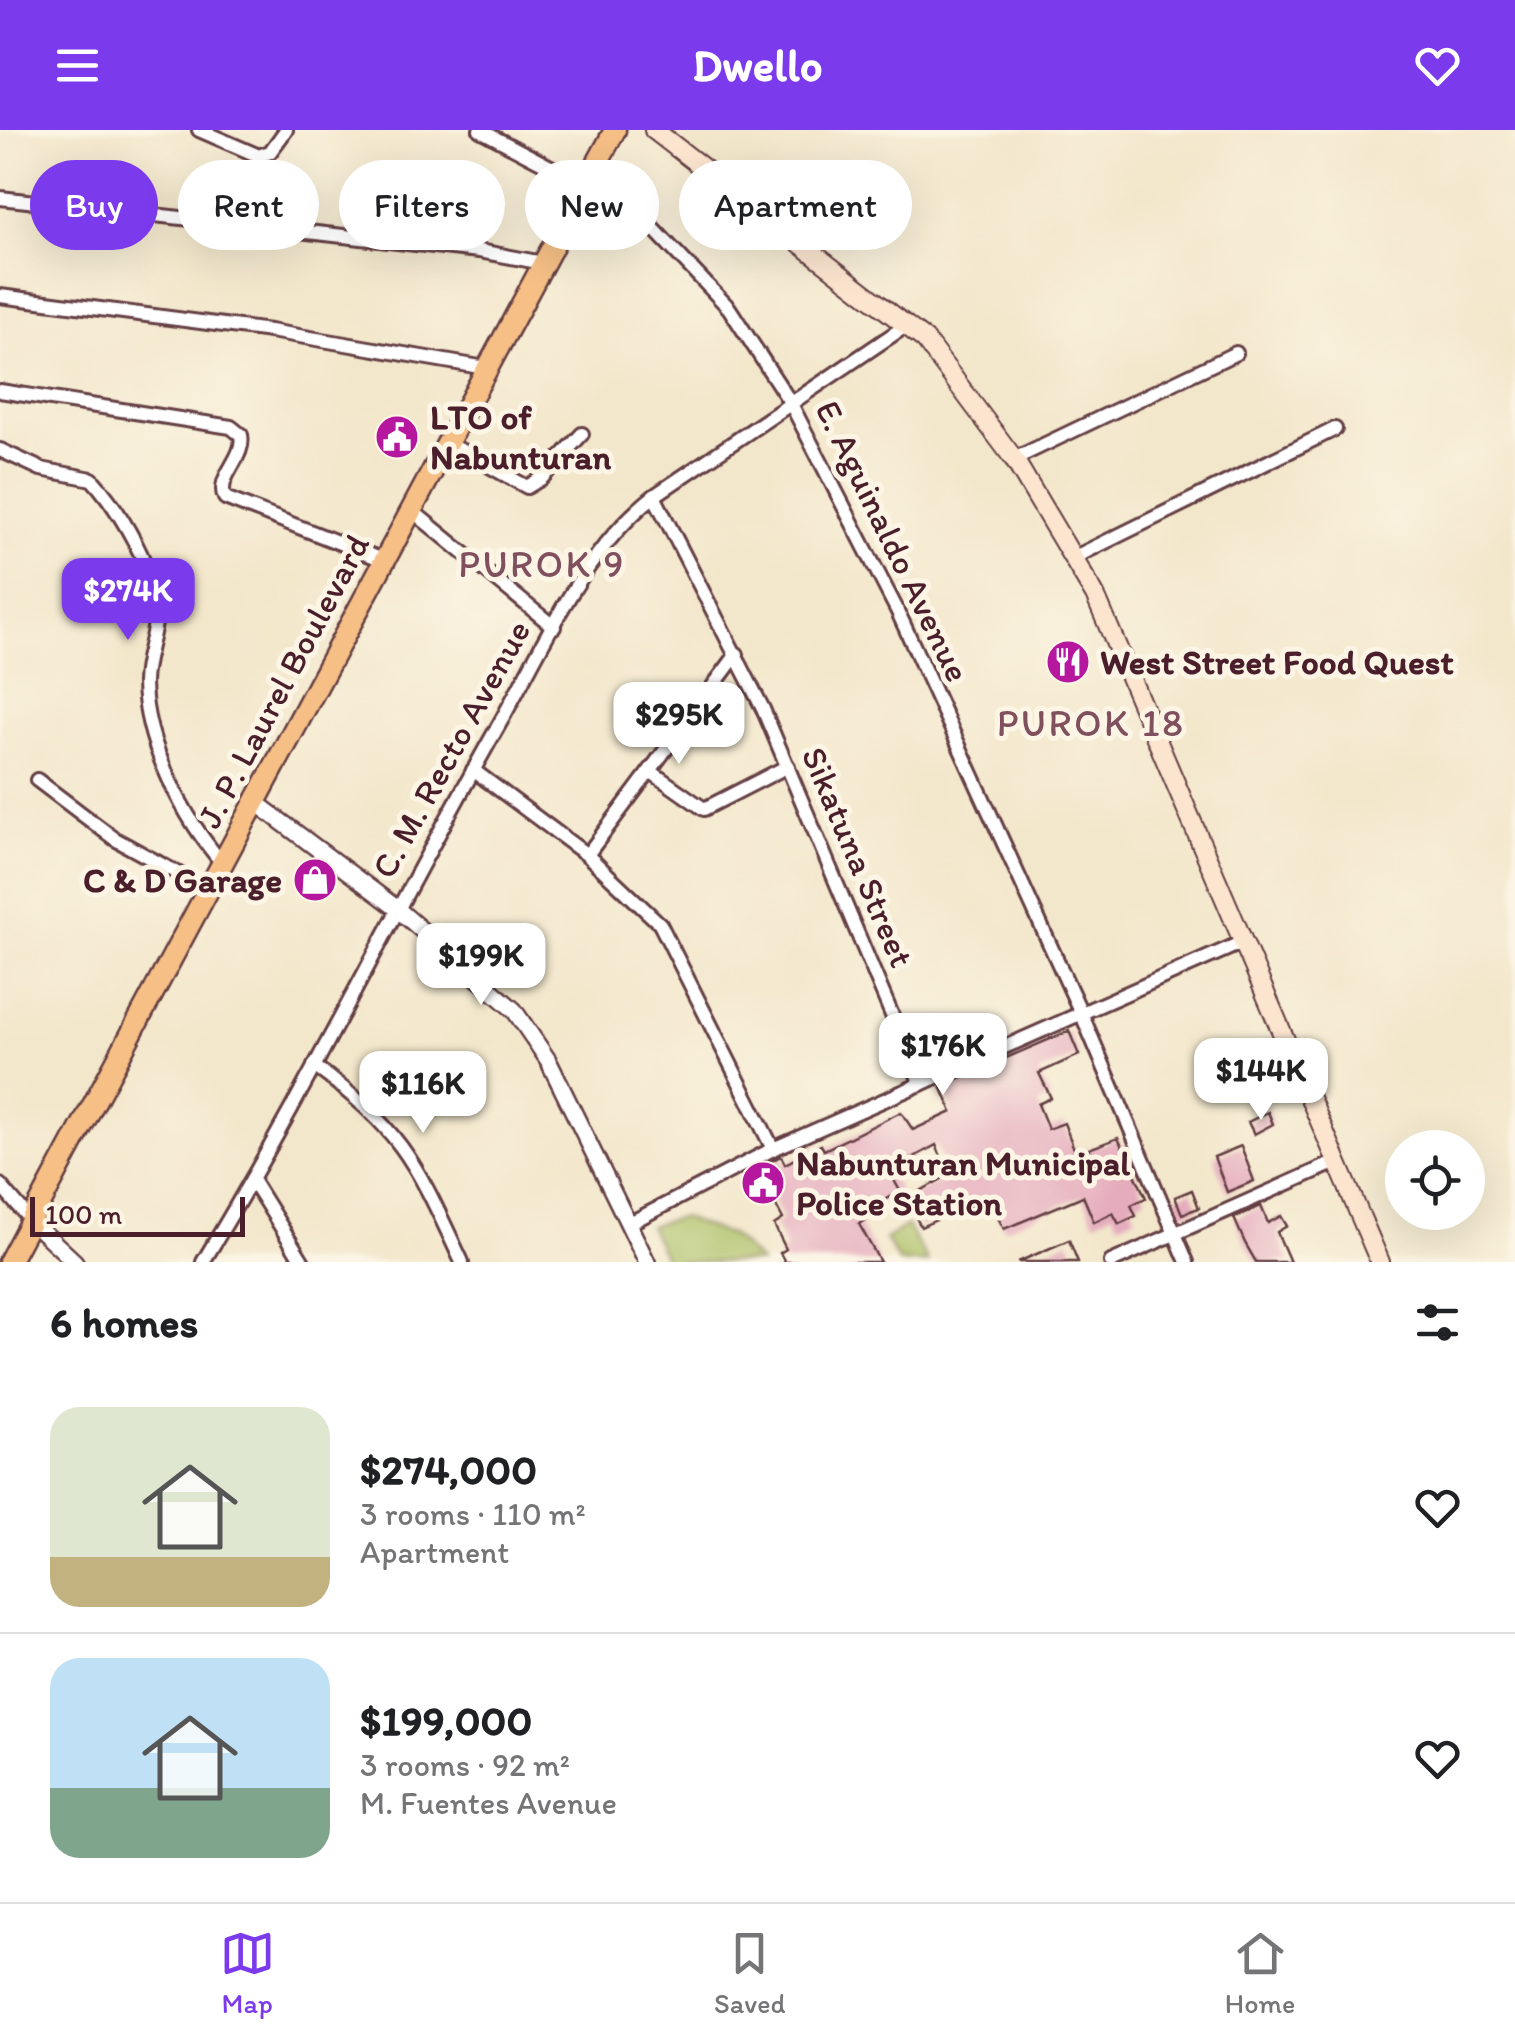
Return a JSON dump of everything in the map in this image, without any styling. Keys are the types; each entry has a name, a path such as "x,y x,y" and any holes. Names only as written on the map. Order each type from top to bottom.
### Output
{"main road":[{"name":"J. P. Laurel Boulevard","path":"599,160 615,130"},
{"path":"654,130 907,325 939,356 1014,459 1074,557 1380,1262"},
{"name":"J. P. Laurel Boulevard","path":"9,1262 550,250"}],"street":[{"path":"199,130 260,156 270,152 286,130"},
{"name":"E. Aguinaldo Avenue","path":"480,130 552,160"},
{"path":"0,198 478,251 543,263"},
{"name":"E. Aguinaldo Avenue","path":"659,242 729,308 790,402 898,612 1082,1015 1187,1262"},
{"path":"0,296 270,330 486,368"},
{"name":"C. M. Recto Avenue","path":"203,1262 314,1066 395,908 587,568 613,533 654,496 907,325"},
{"path":"1014,459 1236,353"},
{"path":"0,391 231,427 240,435 242,444 223,484 225,498 383,560"},
{"path":"1074,557 1335,429"},
{"path":"446,442 527,487 542,478 582,434"},
{"path":"0,450 41,469 92,479 136,544 157,612 144,683 152,729 192,821 223,864"},
{"name":"Sikatuna Street","path":"654,496 736,654 788,766 921,1084"},
{"path":"410,509 554,626"},
{"path":"587,855 736,654"},
{"path":"650,770 704,809 788,766"},
{"path":"473,770 587,855 641,902 678,952 773,1150"},
{"path":"37,780 115,840 208,890"},
{"path":"255,802 395,908 496,992 534,1035 647,1262"},
{"path":"628,1224 773,1150 1243,942"},
{"path":"314,1066 365,1103 396,1134 420,1172 462,1262"},
{"path":"1111,1262 1336,1162"},
{"path":"252,1180 302,1262"},
{"path":"0,1185 75,1262"}],"green space":[{"path":"681,1217 732,1236 760,1262 667,1262 649,1226"},
{"path":"907,1226 928,1262 899,1262 885,1239"}],"building":[{"path":"1069,1031 1079,1055 1039,1073 1051,1098 1038,1104 1048,1129 1064,1123 1076,1154 1118,1138 1146,1198 1131,1205 1136,1216 1119,1224 1113,1213 1094,1222 1083,1196 1004,1229 987,1197 921,1227 906,1199 949,1175 936,1145 889,1171 900,1191 863,1212 867,1219 859,1224 880,1262 785,1262 780,1253 786,1249 774,1225 783,1219 773,1200 762,1206 745,1175 781,1156 785,1164 821,1145 824,1150 901,1112 913,1130 952,1112 941,1086"},
{"path":"1268,1112 1273,1124 1254,1134 1248,1122"},
{"path":"1241,1146 1254,1181 1227,1192 1214,1157"},
{"path":"1192,1190 1199,1208 1182,1214 1175,1197"},
{"path":"1261,1206 1268,1223 1281,1216 1287,1226 1277,1232 1290,1262 1256,1262 1245,1243 1234,1218"},
{"path":"1069,1240 1078,1262 1018,1262"}],"place":[{"name":"LTO of Nabunturan","path":"397,437"},
{"name":"West Street Food Quest","path":"1068,662"},
{"name":"C & D Garage","path":"315,880"},
{"name":"Nabunturan Municipal Police Station","path":"763,1183"}],"district":[{"name":"PUROK 9","path":"542,564"},
{"name":"PUROK 18","path":"1091,723"}]}
